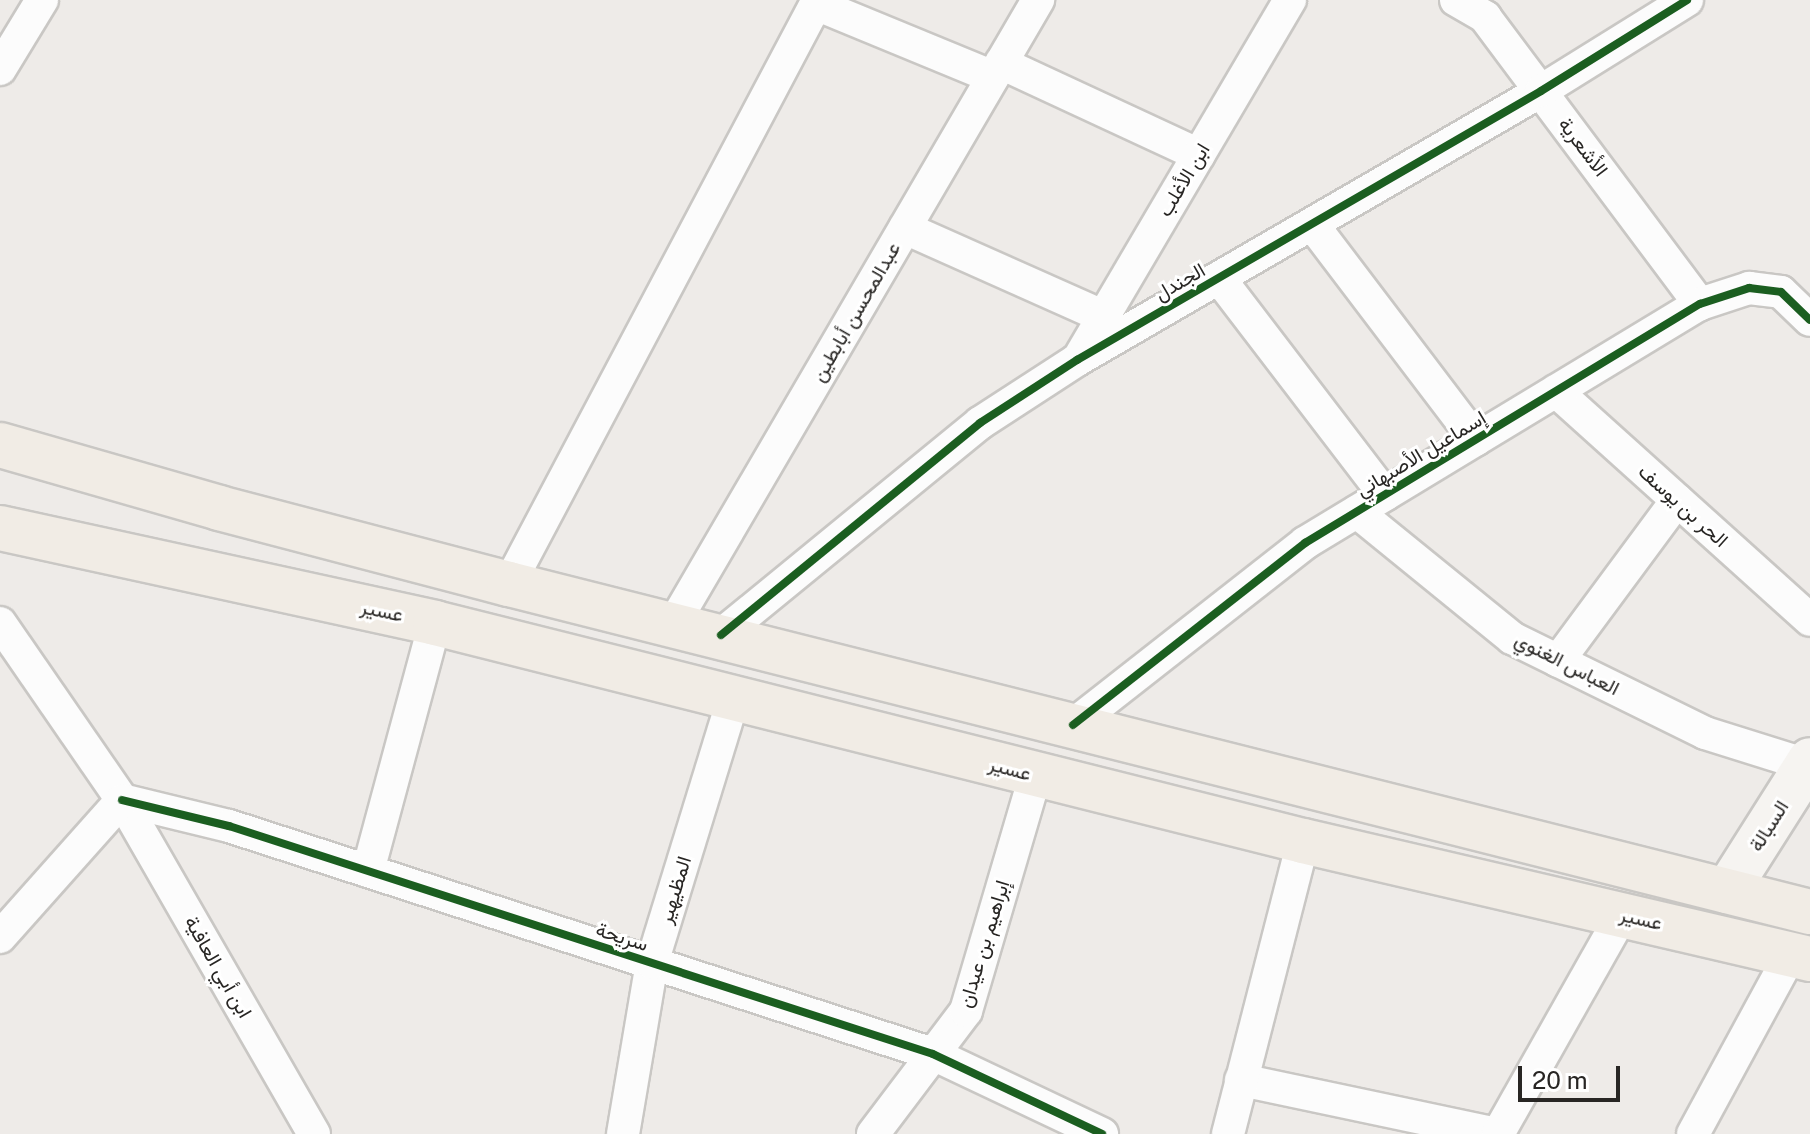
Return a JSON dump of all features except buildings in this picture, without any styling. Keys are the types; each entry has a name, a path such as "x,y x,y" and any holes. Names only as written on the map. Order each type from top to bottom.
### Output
{"main road":[{"path":"0,445 219,508 509,584 674,623 1810,912"},
{"name":"عسير","path":"13,516 212,574 435,623 734,696 1035,776 1800,957"},
{"name":"السبالة","path":"1727,891 1808,763"}],"street":[{"path":"0,69 10,34 42,0"},
{"name":"عبدالمحسن أبابطين","path":"674,623 1038,0"},
{"name":"ابن الأغلب","path":"1077,360 1290,0"},
{"name":"الجندل","path":"721,635 980,423 1077,360 1541,91 1687,0"},
{"path":"509,584 817,2 997,70 1199,155"},
{"name":"الأشعرية","path":"1467,2 1485,17 1700,304"},
{"path":"1312,224 1476,440"},
{"path":"905,228 1103,316"},
{"path":"1219,278 1385,495"},
{"name":"إسماعيل الأصبهاني","path":"1073,725 1219,607 1305,543 1700,304 1749,288 1770,290 1781,292 1810,320"},
{"name":"الحر بن يوسف","path":"1556,391 1810,620"},
{"path":"1558,661 1677,500"},
{"name":"العباس الغنوي","path":"1357,512 1512,638 1705,733 1808,763"},
{"name":"ابن أبي العافية","path":"0,623 122,800 314,1134"},
{"path":"368,871 435,623"},
{"name":"المظيهير","path":"623,1134 652,963 734,696"},
{"name":"إبراهيم بن عيدان","path":"873,1134 966,1011 1035,776"},
{"path":"0,937 122,800"},
{"name":"سريحة","path":"122,800 229,826 933,1054 1102,1134"},
{"path":"1228,1134 1303,841"},
{"path":"1241,1080 1498,1134 1622,915"},
{"path":"1693,1134 1800,957"}],"cycle path":[{"path":"721,635 980,423 1077,360 1541,91 1687,0"},
{"path":"1073,725 1305,543 1700,304 1749,288 1781,292 1810,320"},
{"path":"122,800 229,826 933,1054 1102,1134"}]}
